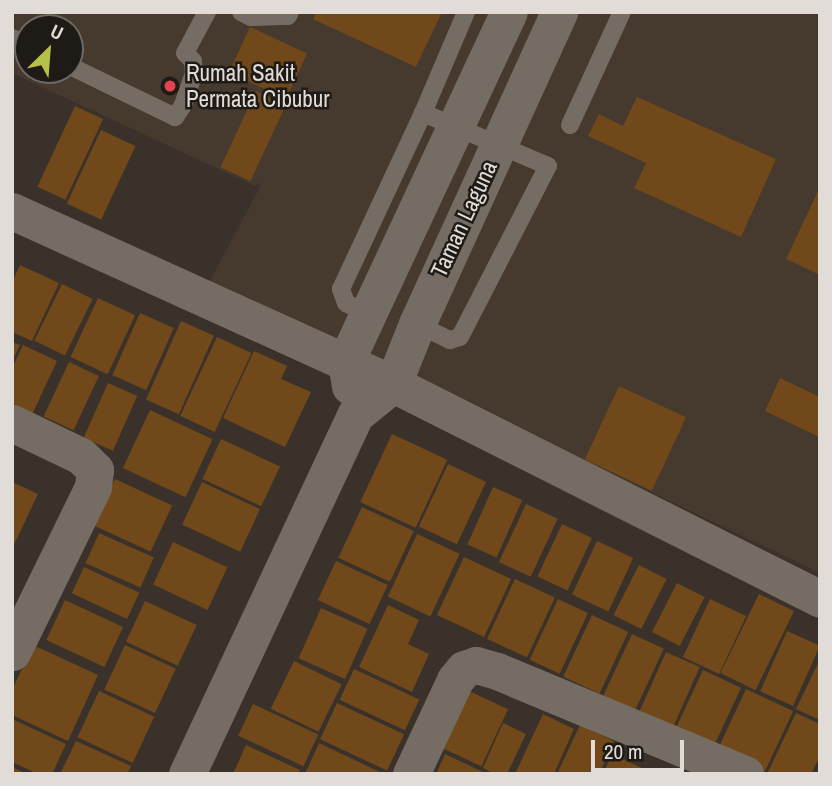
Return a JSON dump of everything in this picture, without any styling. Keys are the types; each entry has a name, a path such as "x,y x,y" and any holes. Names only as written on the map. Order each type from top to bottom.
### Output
{"street":[{"name":"Taman Laguna","path":"346,362 509,12"},
{"name":"Taman Laguna","path":"187,774 356,414 393,384 417,324 559,12"},
{"path":"12,211 393,384 820,599"},
{"path":"346,362 356,414"},
{"path":"12,424 81,456 95,470 93,487 12,652"},
{"path":"411,774 455,680 464,669 476,665 497,671 745,774"}],"lane":[{"path":"84,73 175,117 183,105 194,72 193,61 185,53 207,12"},
{"path":"241,12 251,17 288,16 290,12"},
{"path":"369,313 346,303 341,289 423,113 466,12"},
{"path":"570,125 622,12"},
{"path":"417,324 450,340 460,337 548,166 423,113"}],"shaded area":[{"path":"12,12 820,12 820,573 210,281 261,185 257,183 255,186 36,84 84,84 84,14 14,14 14,74"}],"building":[{"path":"316,12 442,12 416,67 313,19"},
{"path":"250,27 307,54 286,99 229,72"},
{"path":"256,91 286,105 250,181 221,167"},
{"path":"637,97 776,159 741,237 634,188 646,163 588,136 599,114 623,126"},
{"path":"75,106 103,119 65,200 37,187"},
{"path":"101,130 135,146 101,219 67,203"},
{"path":"820,187 820,275 786,259"},
{"path":"20,265 59,283 32,341 12,332 12,282"},
{"path":"62,284 93,299 65,356 34,341"},
{"path":"98,298 135,315 108,374 71,357"},
{"path":"140,313 174,328 146,390 112,375"},
{"path":"181,321 214,336 179,414 146,400"},
{"path":"217,337 251,353 215,432 180,416"},
{"path":"12,342 20,345 12,361"},
{"path":"23,345 57,361 30,419 12,411 12,368"},
{"path":"254,351 287,366 281,379 311,392 285,447 223,418"},
{"path":"69,362 99,376 74,430 44,416"},
{"path":"780,378 820,397 819,437 765,411"},
{"path":"108,383 137,396 113,451 84,438"},
{"path":"619,386 686,417 652,491 585,459"},
{"path":"150,410 213,439 185,497 123,468"},
{"path":"392,434 447,460 416,528 360,502"},
{"path":"221,439 280,466 261,506 202,479"},
{"path":"448,464 486,482 457,544 419,527"},
{"path":"115,479 172,506 151,552 93,525"},
{"path":"12,482 38,494 12,549"},
{"path":"202,482 260,509 240,552 182,525"},
{"path":"493,487 522,500 497,558 467,545"},
{"path":"526,504 558,519 531,577 499,562"},
{"path":"362,507 414,531 390,582 338,558"},
{"path":"562,524 592,538 567,591 537,577"},
{"path":"99,533 154,557 140,588 86,563"},
{"path":"417,534 460,554 430,616 388,597"},
{"path":"597,541 633,558 608,611 572,594"},
{"path":"173,542 227,567 208,610 153,585"},
{"path":"464,557 511,579 484,637 437,615"},
{"path":"336,561 388,585 369,624 318,600"},
{"path":"639,565 667,579 641,629 614,615"},
{"path":"84,567 139,593 127,619 72,593"},
{"path":"515,579 555,598 527,657 487,639"},
{"path":"677,583 705,597 680,646 652,632"},
{"path":"759,594 794,611 755,690 720,673"},
{"path":"558,599 588,613 560,674 530,660"},
{"path":"710,599 746,616 719,674 683,657"},
{"path":"65,600 123,627 104,667 46,640"},
{"path":"145,601 197,625 178,666 126,642"},
{"path":"388,605 419,620 408,644 429,654 412,692 359,667"},
{"path":"321,608 368,629 345,679 299,658"},
{"path":"592,615 628,632 600,694 563,677"},
{"path":"787,631 820,646 793,706 760,691"},
{"path":"632,634 664,649 635,710 603,696"},
{"path":"33,645 98,675 68,741 12,715 12,690"},
{"path":"125,645 176,669 155,713 104,689"},
{"path":"666,652 700,667 673,727 639,712"},
{"path":"820,659 820,720 796,709"},
{"path":"294,661 342,684 318,732 271,709"},
{"path":"354,669 419,699 405,730 340,700"},
{"path":"703,670 741,688 713,748 675,730"},
{"path":"746,689 793,711 765,771 718,749"},
{"path":"99,691 154,717 133,763 77,737"},
{"path":"469,691 508,709 481,766 442,748"},
{"path":"337,703 404,734 387,771 320,739"},
{"path":"253,704 318,734 303,766 238,736"},
{"path":"796,713 820,724 820,756 811,774 767,774"},
{"path":"543,714 574,729 554,774 515,774"},
{"path":"12,719 66,744 52,774 38,774 12,762"},
{"path":"503,723 526,734 507,774 495,774 483,768"},
{"path":"580,725 614,741 599,774 557,774"},
{"path":"76,741 131,766 127,774 60,774"},
{"path":"319,743 384,774 305,774"},
{"path":"246,745 300,770 298,774 233,774"},
{"path":"445,754 487,774 436,774"},
{"path":"612,754 648,771 647,774 603,774"},
{"path":"12,767 27,774 12,774"}],"place":[{"name":"Rumah Sakit Permata Cibubur","path":"170,86"}]}
